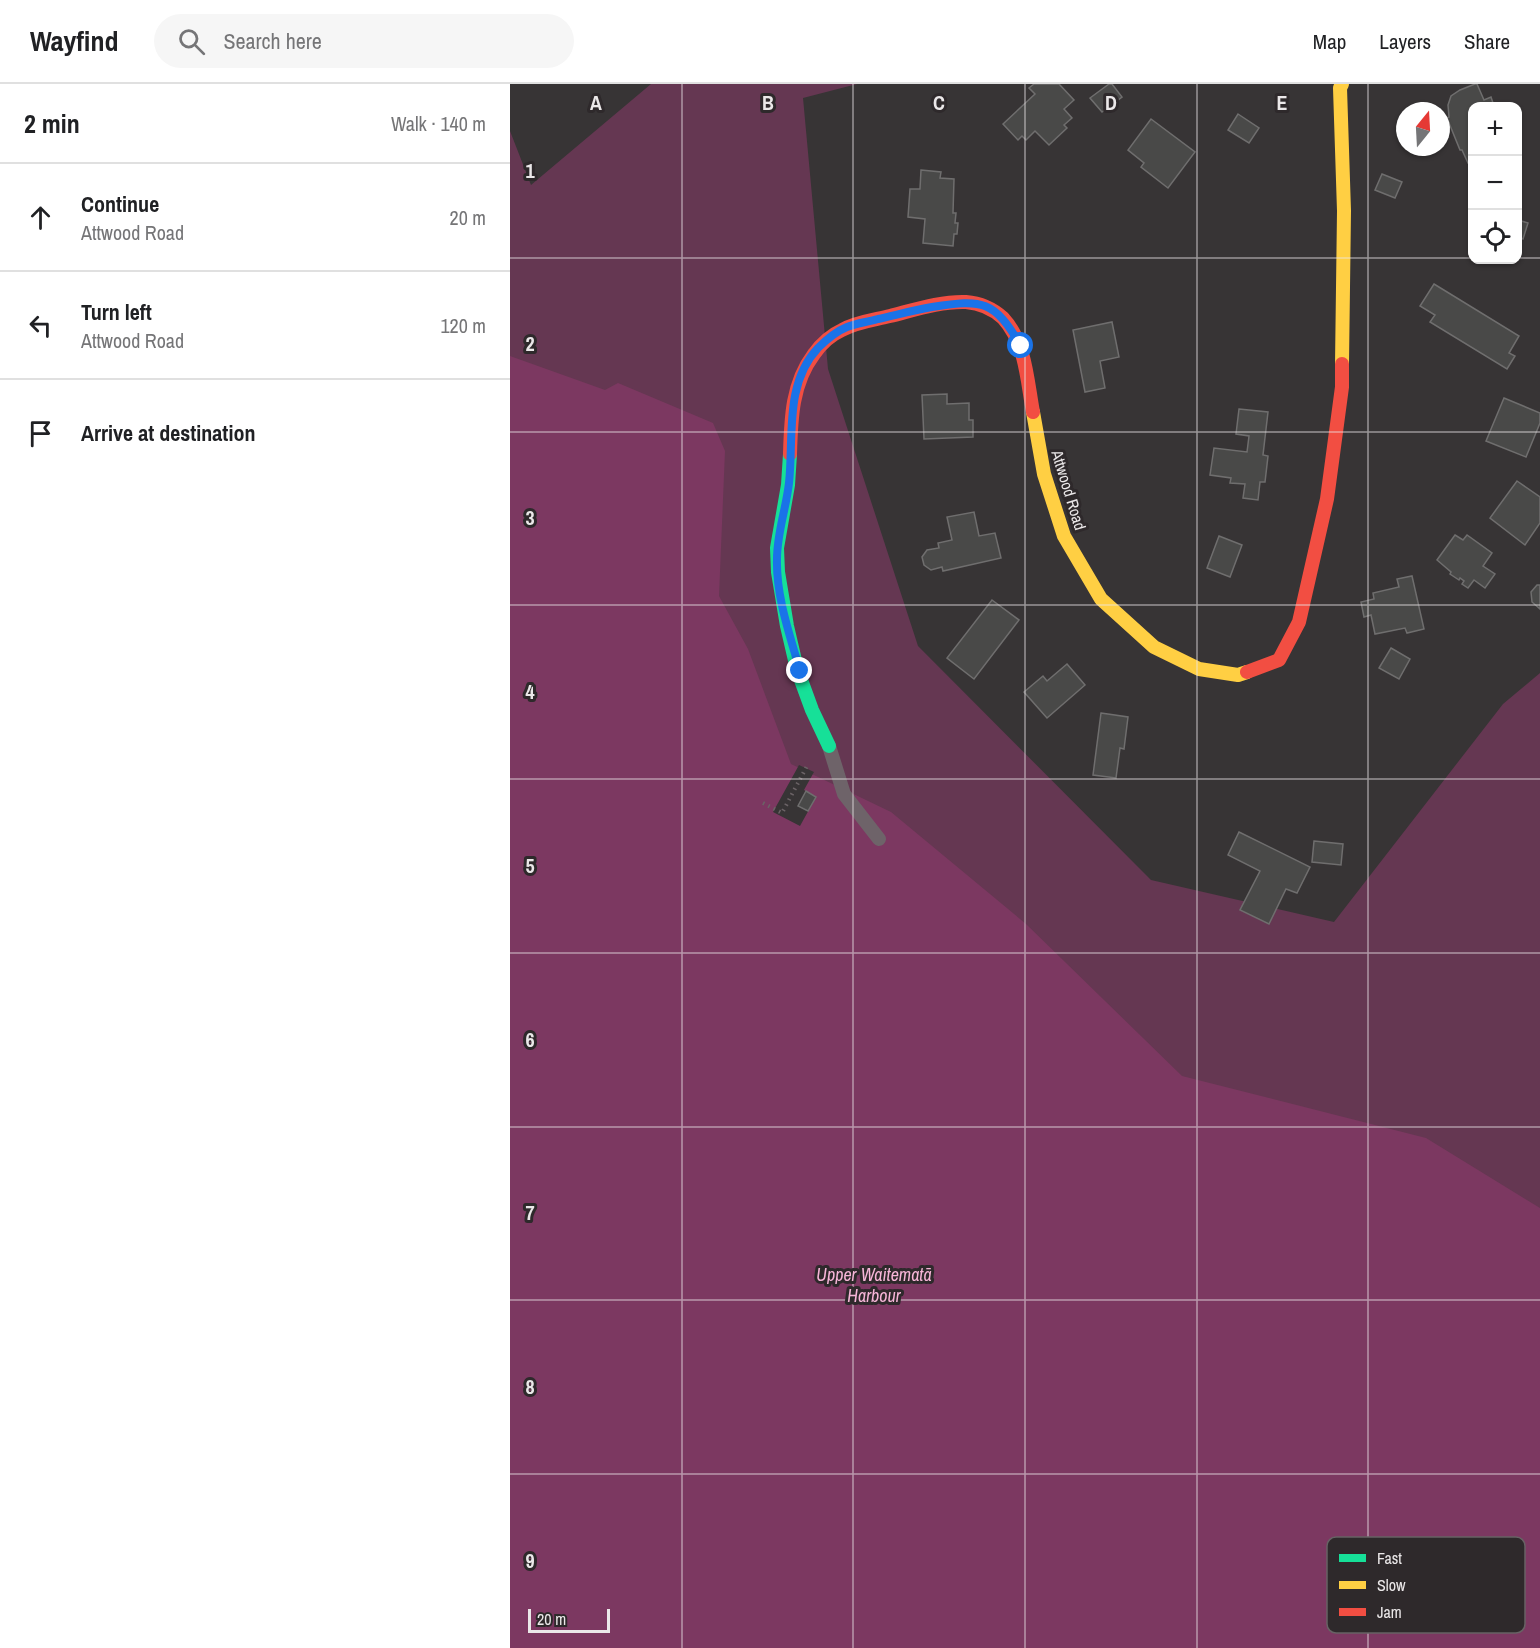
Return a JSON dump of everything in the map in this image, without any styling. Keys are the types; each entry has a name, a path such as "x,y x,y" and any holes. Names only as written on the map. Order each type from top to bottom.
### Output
{"street":[{"name":"Attwood Road","path":"830,746 814,715 800,671 783,610 777,560 782,515 789,484 792,419 797,383 817,349 833,335 848,327 922,309 963,302 979,304 1004,319 1021,346 1044,474 1064,536 1101,599 1154,647 1199,669 1238,675 1279,660 1299,622 1317,544 1327,499 1342,387 1344,211 1340,88 1342,84"}],"lane":[{"path":"830,746 844,794 879,839"}],"path":[{"path":"763,803 782,813 810,761 830,746"}],"shaded area":[{"path":"651,84 857,84 803,98 828,369 918,646 1151,880 1334,922 1503,704 1540,673 1540,1364 510,675 510,131 531,185"}],"water":[{"name":"Upper Waitematā Harbour","path":"510,356 605,390 618,383 713,423 725,451 719,596 748,649 791,764 891,812 1026,924 1182,1076 1426,1138 1540,1208 1540,1648 510,1648"}],"pier":[{"path":"799,765 814,772 804,790 816,797 800,826 773,812"}],"building":[{"path":"1034,84 1059,84 1074,100 1064,109 1072,118 1064,125 1067,128 1049,145 1035,131 1026,140 1022,136 1018,140 1003,124 1035,94 1029,88"},
{"path":"1112,84 1122,97 1102,112 1090,98"},
{"path":"1477,84 1484,100 1491,97 1493,102 1468,102 1468,163 1450,125 1449,102 1451,96"},
{"path":"1238,114 1259,128 1249,143 1228,130"},
{"path":"1151,119 1195,152 1168,188 1141,167 1144,163 1128,150"},
{"path":"921,170 941,172 940,178 954,179 953,213 956,213 955,223 958,223 953,246 923,243 925,219 908,217 910,189 920,189"},
{"path":"1382,174 1402,182 1395,198 1375,190"},
{"path":"1522,221 1528,223 1522,239"},
{"path":"1434,284 1519,336 1509,353 1515,356 1507,369 1430,322 1435,315 1420,306"},
{"path":"1112,322 1119,357 1100,361 1105,388 1085,392 1073,330"},
{"path":"947,394 947,404 969,403 969,420 973,420 973,437 924,439 922,395"},
{"path":"1504,398 1540,413 1540,423 1526,457 1486,441"},
{"path":"1239,409 1268,412 1263,455 1268,456 1265,482 1260,482 1258,500 1243,498 1245,484 1230,483 1231,478 1210,475 1214,448 1247,452 1249,436 1236,434"},
{"path":"1517,481 1540,497 1540,523 1525,545 1490,518"},
{"path":"974,512 979,536 995,533 1001,558 943,571 942,567 931,570 924,565 922,557 927,550 939,548 938,543 952,540 947,517"},
{"path":"1455,535 1463,540 1467,535 1492,553 1483,566 1495,574 1485,588 1474,580 1468,588 1462,584 1464,581 1450,574 1451,572 1437,560"},
{"path":"1219,536 1242,545 1230,577 1207,568"},
{"path":"1412,576 1424,629 1407,633 1405,628 1375,634 1371,615 1364,617 1361,602 1374,599 1373,593 1399,587 1397,579"},
{"path":"1537,585 1540,585 1540,609 1532,602 1531,592"},
{"path":"992,600 1019,620 974,679 947,658"},
{"path":"1391,648 1410,659 1399,679 1379,668"},
{"path":"1067,664 1085,685 1047,718 1024,692 1043,676 1047,681"},
{"path":"1101,713 1128,717 1124,749 1120,748 1116,778 1093,775"},
{"path":"806,791 816,797 808,811 798,806"},
{"path":"1239,832 1310,867 1297,893 1286,889 1269,924 1240,910 1260,871 1228,855"},
{"path":"1314,841 1343,844 1341,865 1312,862"}],"traffic: fast":[{"path":"790,454 788,485 777,548 778,572 797,669 812,710 829,746"}],"traffic: slow":[{"path":"1342,84 1340,88 1344,211 1342,364"},
{"path":"1033,412 1044,474 1064,536 1101,599 1154,647 1199,669 1238,675 1247,672"}],"traffic: jam":[{"path":"790,454 792,414 797,389 807,365 823,343 847,327 937,304 957,302 981,305 1003,318 1011,328 1021,350 1033,412"},
{"path":"1247,672 1279,660 1299,622 1327,499 1342,387 1342,364"}],"route":[{"path":"800,671 783,610 777,560 782,515 789,484 792,419 797,383 804,368 817,349 833,335 848,327 922,309 963,302 979,304 1004,319 1021,346"}]}
